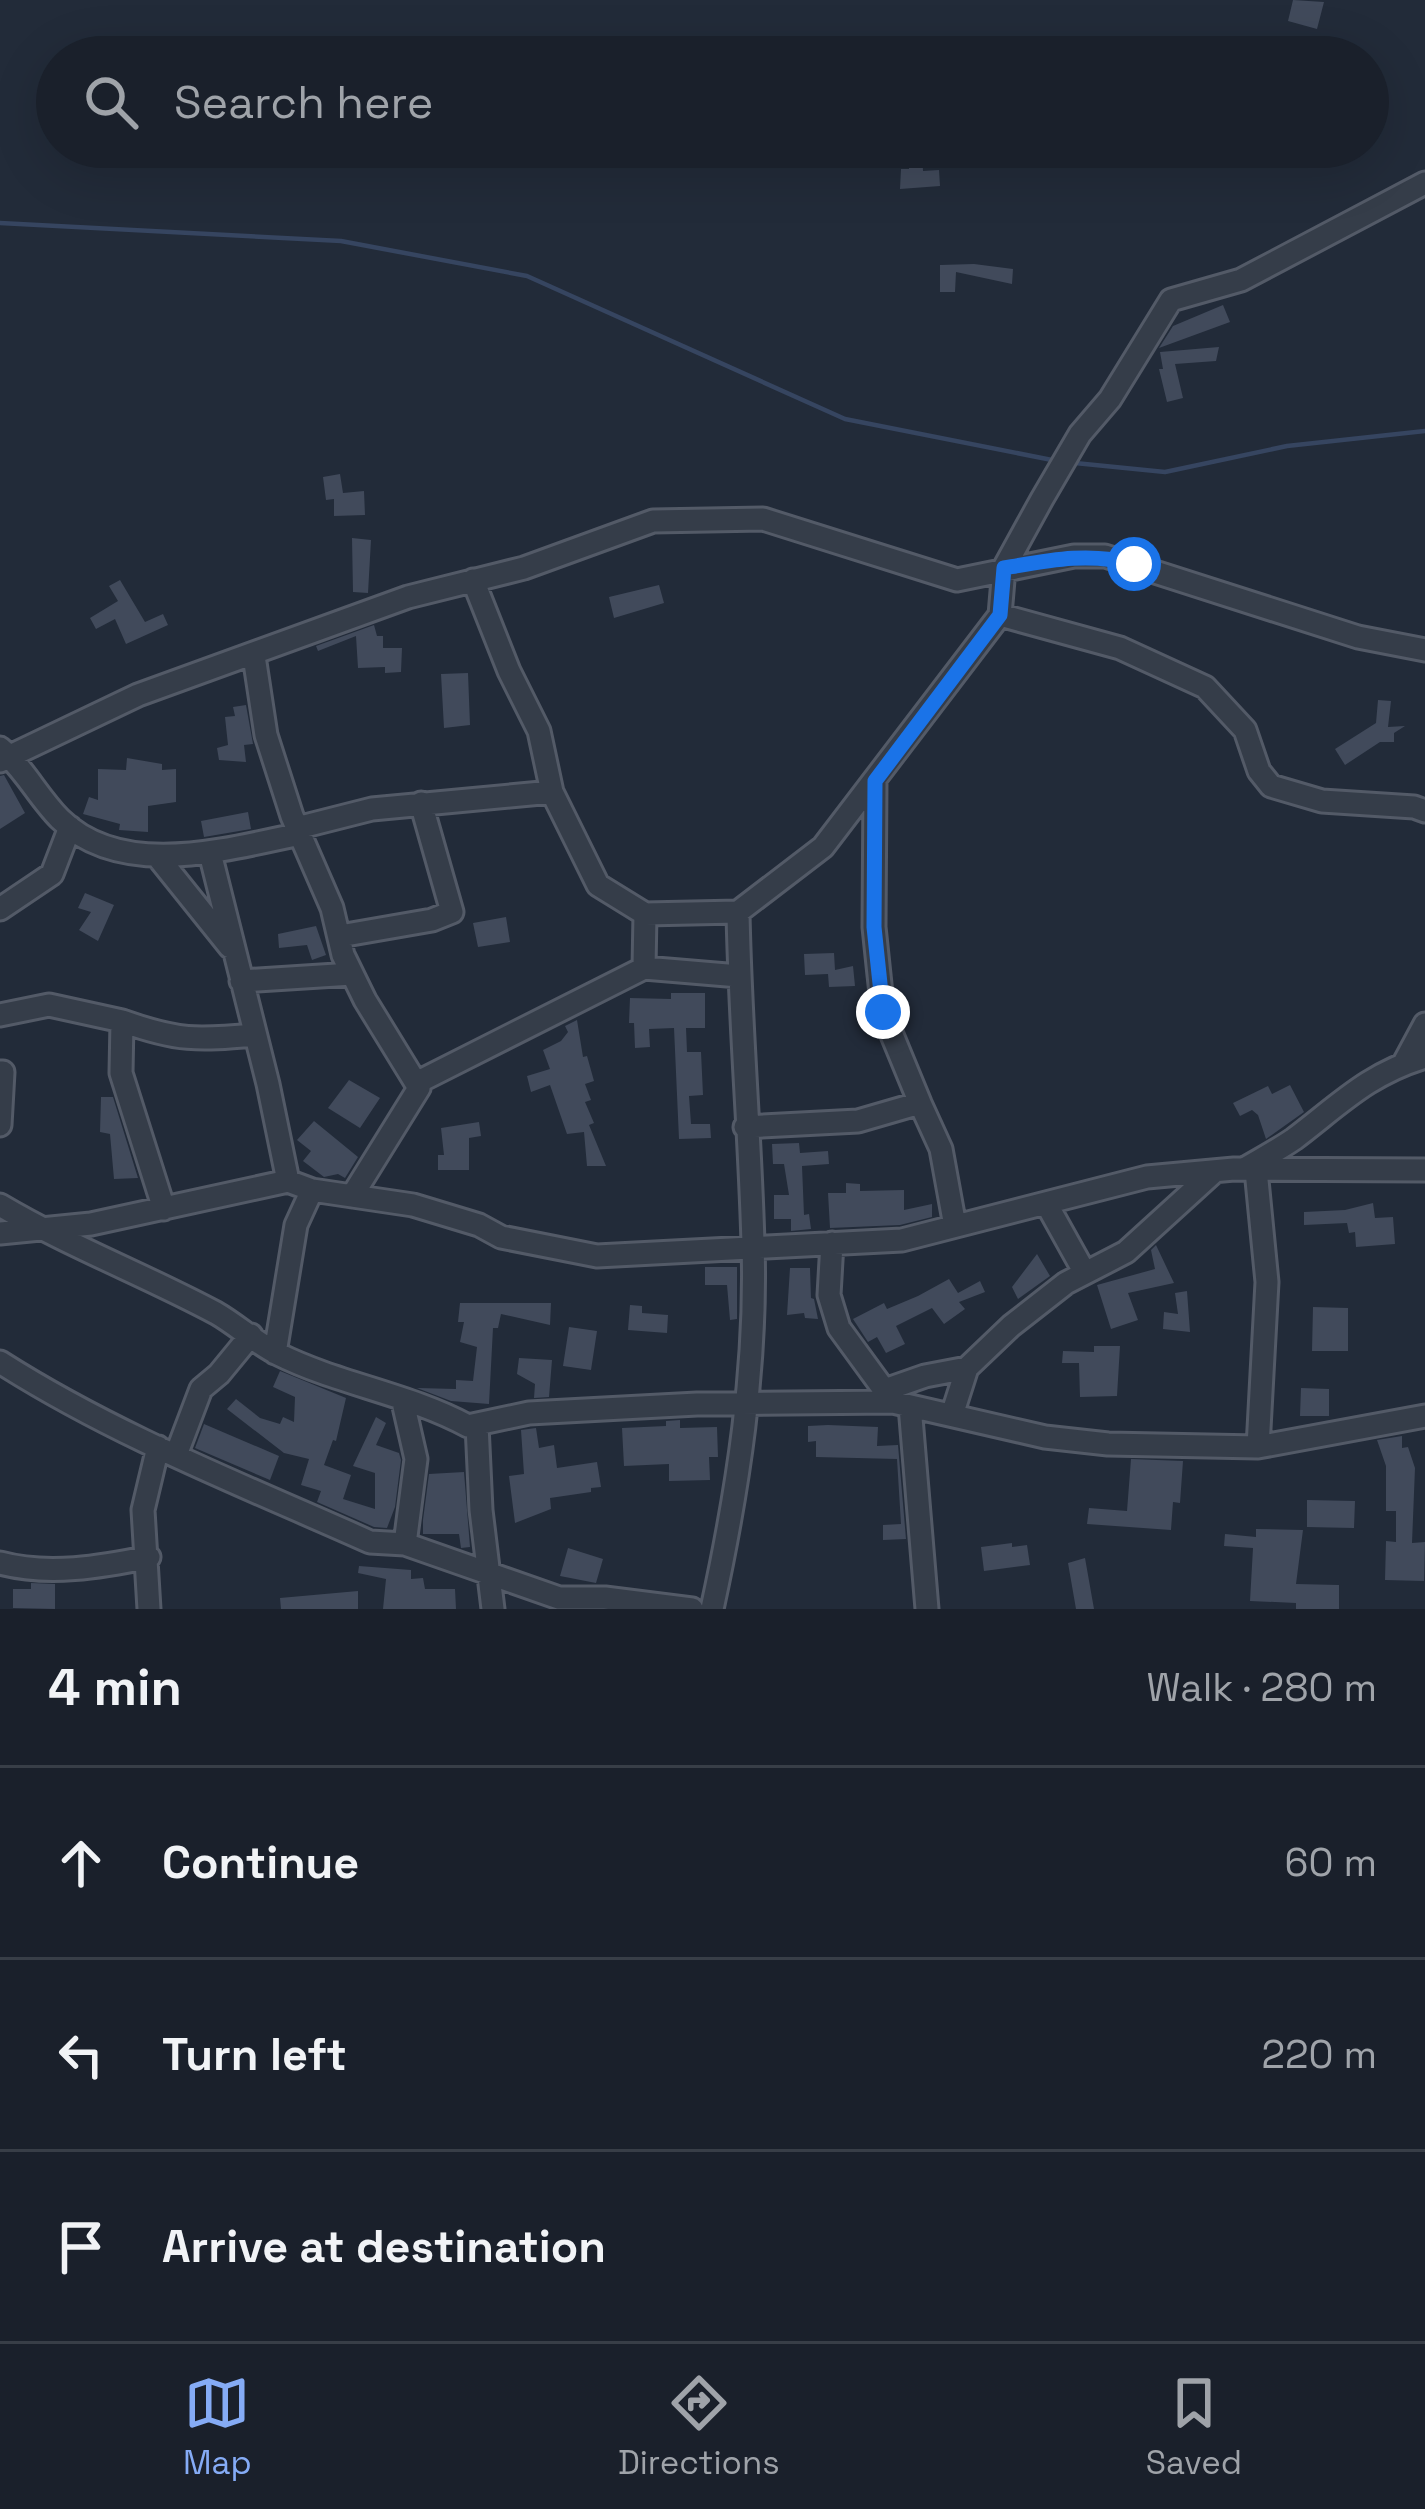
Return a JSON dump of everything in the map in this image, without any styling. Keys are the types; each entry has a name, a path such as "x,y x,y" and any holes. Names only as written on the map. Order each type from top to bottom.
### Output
{"street":[{"path":"473,580 508,671 538,731 552,793 598,886 645,914 738,912 823,847 1000,615 1004,568 1080,434 1110,399 1171,300 1241,280 1425,183"},
{"path":"552,793 372,809 210,853 157,856 120,850 70,827 4,755 138,695 408,597 524,568 653,521 764,519 957,580 1074,556 1105,556 1358,637 1425,650"},
{"path":"1000,615 1120,649 1204,687 1245,730 1259,771 1270,786 1322,801 1425,811"},
{"path":"254,656 266,735 352,974 419,1088 352,1196"},
{"path":"875,781 874,927 883,1012 941,1149 955,1226"},
{"path":"340,936 432,920 452,912 421,803"},
{"path":"0,909 52,874 70,827"},
{"path":"210,853 288,1181"},
{"path":"157,856 234,952"},
{"path":"712,1609 735,1506 752,1335 753,1245 738,912"},
{"path":"644,968 645,914"},
{"path":"416,1083 644,968 740,976"},
{"path":"241,981 352,974"},
{"path":"0,1015 49,1005 168,1037 255,1035"},
{"path":"122,1021 121,1073 164,1209"},
{"path":"1250,1170 1347,1094 1414,1060 1425,1024"},
{"path":"0,1072 0,1125"},
{"path":"745,1127 858,1121 920,1103"},
{"path":"1250,1170 1267,1282 1258,1447"},
{"path":"0,1233 92,1224 288,1181 312,1190 410,1204 479,1225 501,1237 597,1256 902,1240 1147,1177 1250,1170 1425,1170"},
{"path":"952,1414 968,1368 1011,1326 1066,1283 1126,1252 1215,1171"},
{"path":"275,1353 296,1225 312,1190"},
{"path":"1046,1203 1085,1273"},
{"path":"0,1205 40,1229 155,1282 275,1353 477,1426 530,1413 896,1399 1045,1437 1108,1444 1258,1447 1425,1416"},
{"path":"832,1243 829,1295 839,1328 896,1399 927,1609"},
{"path":"148,1609 143,1510 167,1451 202,1389 251,1335"},
{"path":"896,1399 925,1376 968,1368"},
{"path":"5,1373 370,1542 405,1544 559,1598 692,1609"},
{"path":"403,1402 416,1459 405,1544"},
{"path":"477,1426 493,1609"},
{"path":"0,1562 21,1568 64,1568 148,1557"}],"building":[{"path":"1293,0 1324,2 1317,29 1288,21"},
{"path":"901,169 939,170 940,186 900,189"},
{"path":"940,265 1013,269 1012,284 956,272 955,292 940,292"},
{"path":"1223,305 1230,322 1159,348 1173,326"},
{"path":"1219,347 1216,361 1175,364 1183,398 1167,402 1160,352"},
{"path":"340,474 343,493 364,491 365,515 334,516 334,499 326,500 323,477"},
{"path":"352,538 371,540 368,593 353,592"},
{"path":"120,580 145,622 163,614 168,625 126,644 115,619 96,629 90,618 118,601 109,586"},
{"path":"659,585 664,603 614,618 609,597"},
{"path":"374,625 377,636 383,636 383,648 402,648 401,672 358,668 356,636 318,651 316,646"},
{"path":"468,673 470,725 444,728 441,674"},
{"path":"1378,700 1391,701 1388,727 1405,726 1394,733 1394,742 1380,742 1345,765 1335,749 1376,723"},
{"path":"246,705 253,744 244,745 246,762 219,760 217,748 228,745 225,717 235,716 233,707"},
{"path":"127,758 162,764 162,770 176,769 176,802 148,806 148,832 119,830 120,824 83,814 89,797 98,800 98,769 126,770"},
{"path":"4,775 25,813 0,829 0,776"},
{"path":"248,812 251,829 204,837 201,821"},
{"path":"85,893 114,905 98,941 79,930 91,912 78,908"},
{"path":"506,917 510,942 478,947 473,923"},
{"path":"316,926 326,955 312,960 307,945 279,948 278,934"},
{"path":"834,953 835,970 853,966 855,986 829,987 828,974 805,975 804,954"},
{"path":"671,993 705,993 705,1028 686,1028 687,1052 701,1052 703,1095 689,1096 691,1124 710,1124 711,1138 679,1139 674,1028 649,1029 650,1047 635,1048 630,998 671,999"},
{"path":"577,1020 583,1057 587,1056 594,1081 585,1084 591,1100 585,1102 594,1123 589,1125 606,1166 587,1166 584,1132 567,1134 550,1085 531,1092 527,1076 550,1069 543,1050 561,1041 568,1032 565,1026"},
{"path":"349,1080 380,1098 360,1128 328,1108"},
{"path":"1290,1085 1304,1112 1266,1139 1258,1115 1252,1110 1240,1116 1233,1103 1268,1086 1272,1094"},
{"path":"101,1097 113,1097 138,1178 114,1179 110,1134 100,1132"},
{"path":"314,1121 358,1157 345,1178 338,1174 324,1177 303,1161 311,1151 297,1140"},
{"path":"479,1122 481,1136 469,1138 469,1170 438,1170 438,1155 444,1155 441,1128"},
{"path":"799,1143 800,1153 828,1151 829,1164 802,1166 804,1215 809,1214 811,1229 791,1231 791,1219 774,1219 774,1195 789,1195 784,1164 773,1164 772,1144"},
{"path":"846,1183 860,1184 860,1191 904,1190 904,1210 932,1204 932,1217 900,1225 830,1228 828,1193 846,1193"},
{"path":"1373,1203 1375,1218 1393,1217 1395,1244 1356,1247 1355,1232 1349,1233 1347,1223 1304,1225 1304,1212"},
{"path":"1156,1245 1174,1283 1128,1293 1138,1320 1111,1329 1097,1285 1155,1269 1151,1250"},
{"path":"1037,1254 1050,1276 1018,1299 1012,1287"},
{"path":"705,1267 737,1267 737,1319 730,1320 727,1285 705,1285"},
{"path":"790,1268 810,1268 811,1298 818,1319 805,1318 804,1313 787,1315"},
{"path":"949,1279 958,1293 980,1281 985,1292 959,1302 965,1309 944,1324 932,1308 896,1326 905,1344 886,1353 877,1337 868,1342 853,1319 884,1303 887,1309"},
{"path":"1187,1291 1190,1332 1163,1329 1164,1312 1178,1314 1175,1293"},
{"path":"460,1303 551,1303 550,1325 501,1314 498,1328 493,1328 489,1404 451,1401 417,1388 456,1389 456,1380 473,1381 477,1347 460,1342 464,1322 458,1322"},
{"path":"630,1305 642,1306 642,1313 668,1315 667,1333 628,1330"},
{"path":"1313,1307 1348,1308 1348,1351 1312,1351"},
{"path":"569,1327 597,1331 591,1370 563,1366"},
{"path":"1094,1346 1120,1346 1117,1396 1080,1397 1079,1363 1062,1363 1063,1351 1094,1352"},
{"path":"519,1358 552,1360 549,1397 534,1398 535,1384 517,1374"},
{"path":"280,1371 346,1398 336,1441 324,1465 351,1475 343,1499 375,1509 375,1473 353,1466 376,1417 386,1423 376,1445 399,1453 401,1460 395,1507 387,1528 317,1502 321,1491 301,1485 309,1459 284,1453 227,1409 236,1399 260,1418 280,1424 283,1417 294,1422 295,1397 273,1387"},
{"path":"1301,1388 1329,1389 1329,1416 1300,1416"},
{"path":"680,1420 680,1428 717,1427 718,1457 709,1457 710,1480 669,1481 669,1464 624,1466 622,1428 666,1426 666,1421"},
{"path":"204,1424 279,1456 270,1480 195,1448"},
{"path":"808,1426 878,1427 877,1446 898,1445 906,1539 883,1540 883,1525 901,1524 897,1459 816,1457 816,1441 808,1442"},
{"path":"536,1428 539,1448 554,1445 557,1468 597,1462 601,1487 550,1498 551,1509 515,1523 509,1476 524,1474 521,1430"},
{"path":"1402,1436 1402,1448 1408,1447 1415,1468 1412,1543 1425,1542 1424,1581 1385,1580 1386,1541 1396,1542 1396,1511 1386,1511 1386,1466 1377,1440"},
{"path":"1131,1459 1183,1461 1180,1503 1173,1502 1171,1530 1087,1524 1089,1508 1127,1511"},
{"path":"464,1472 470,1547 461,1548 459,1534 423,1534 423,1520 429,1474"},
{"path":"1307,1500 1355,1501 1354,1528 1307,1527"},
{"path":"1256,1529 1303,1530 1296,1584 1339,1585 1339,1609 1296,1609 1296,1603 1250,1601 1253,1548 1224,1546 1225,1534 1256,1537"},
{"path":"1012,1543 1012,1547 1027,1545 1030,1565 984,1571 981,1547"},
{"path":"568,1548 603,1559 596,1583 560,1576"},
{"path":"1085,1558 1094,1609 1076,1609 1068,1563"},
{"path":"359,1566 411,1570 411,1579 423,1578 425,1589 455,1589 456,1609 383,1609 386,1579 358,1573"},
{"path":"31,1583 55,1584 55,1609 13,1608 13,1589 31,1589"},
{"path":"358,1591 358,1609 281,1609 280,1598"}],"waterway":[{"path":"0,223 341,241 527,276 845,419 1057,461"},
{"path":"1075,463 1165,472 1287,446 1425,431"}],"route":[{"path":"883,1012 874,927 875,781 1000,615 1004,568 1074,556 1105,556 1134,564"}]}
